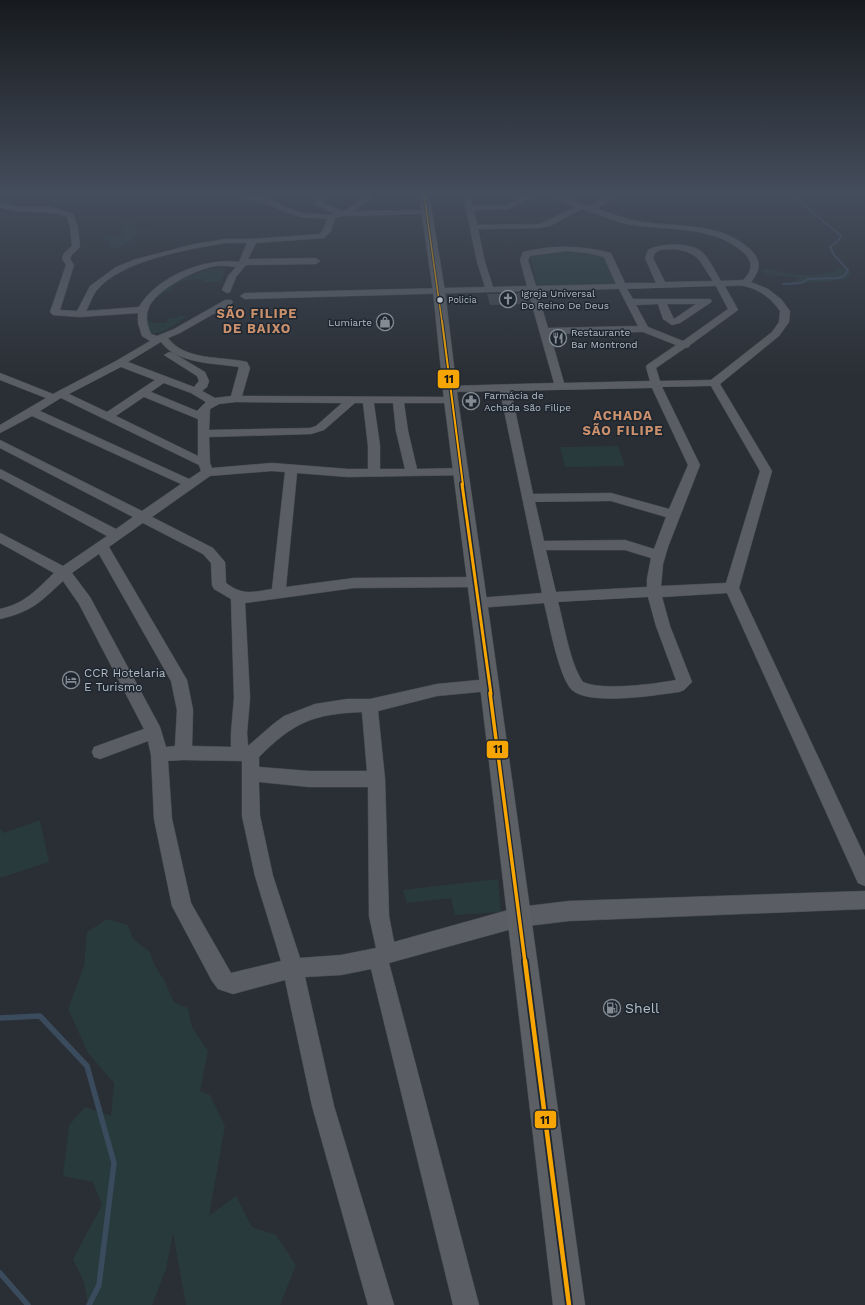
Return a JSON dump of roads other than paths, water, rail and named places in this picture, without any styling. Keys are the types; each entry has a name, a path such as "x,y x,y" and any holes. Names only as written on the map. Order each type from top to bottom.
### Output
{"main road":[{"path":"433,255 439,289 450,395 462,472 569,1305"}],"street":[{"path":"67,255 66,259 70,265 55,312 61,314 80,314 143,310"},
{"path":"80,314 93,288 105,278 119,269 139,261 162,255"},
{"path":"221,298 236,301 242,272 241,265 245,255"},
{"path":"480,255 490,290"},
{"path":"526,255 524,256 524,260 560,387"},
{"path":"608,255 644,329"},
{"path":"650,255 649,258 662,286"},
{"path":"505,388 550,597 565,657 571,674 578,686 587,691 601,692 680,686 684,682 653,591 653,576 658,555 694,465 656,385 650,367 685,345 734,310 700,255"},
{"path":"745,283 754,272 756,265 750,255"},
{"path":"236,399 245,368 243,364 210,360 184,354 168,346 167,342 147,336 142,322 143,310 145,306 157,292 178,278 209,265 229,263 241,265 316,261"},
{"path":"0,430 31,411 120,363 158,340 177,331 221,298 239,292 439,289 490,290 745,283 765,291 778,301 785,311 784,322 776,334 714,383 505,388 398,400 236,399 212,401 195,391 120,363"},
{"path":"631,302 662,302"},
{"path":"544,331 644,329 685,345"},
{"path":"158,340 177,358 201,374 204,381 203,385 195,391"},
{"path":"201,374 210,360"},
{"path":"0,376 58,396 107,417 148,437 171,446 205,467 272,467 348,473 462,472"},
{"path":"107,417 163,379"},
{"path":"714,383 766,471 732,588 865,877"},
{"path":"143,392 202,417"},
{"path":"204,434 311,431 320,428 353,399"},
{"path":"368,399 374,446 374,473"},
{"path":"398,400 403,442 407,450 408,466 413,473"},
{"path":"1,613 17,610 29,604 64,572 189,483 205,467 202,417 205,407 212,401"},
{"path":"31,411 189,483"},
{"path":"0,443 208,551 218,562 219,585 228,593 238,597 248,598 354,583 475,582"},
{"path":"279,593 292,468"},
{"path":"0,473 116,534"},
{"path":"529,498 611,497 674,514"},
{"path":"0,536 64,572 85,601 154,732 159,755 163,819 182,906 219,974 225,982 233,984 293,968 342,965 382,956 518,917 569,911 865,900"},
{"path":"101,545 180,680 185,710 183,753"},
{"path":"539,546 625,545 658,555"},
{"path":"478,603 550,597 732,588"},
{"path":"238,597 242,698 239,733 246,754 250,774 251,816 264,876 293,968 323,1106 381,1305"},
{"path":"159,755 183,753 246,754 278,728 291,719 305,713 335,706 370,706 437,690 489,685"},
{"path":"370,706 376,779 379,916 382,956 466,1305"},
{"path":"100,752 154,732"},
{"path":"250,774 309,779 376,779"}],"waterway":[{"path":"783,284 801,283 808,279 837,278 844,276 848,270 834,255"},
{"path":"0,1018 40,1016 87,1066 114,1163 99,1285 89,1305"},
{"path":"0,1273 28,1305"}],"place":[{"name":"Igreja Universal Do Reino De Deus","path":"508,299"},
{"name":"Policia","path":"440,300"},
{"name":"Lumiarte","path":"385,322"},
{"name":"Restaurante Bar Montrond","path":"558,338"},
{"name":"Farmácia de Achada São Filipe","path":"471,401"},
{"name":"CCR Hotelaria E Turismo","path":"71,680"},
{"name":"Shell","path":"612,1008"}],"district":[{"name":"SÃO FILIPE DE BAIXO","path":"257,320"},
{"name":"ACHADA SÃO FILIPE","path":"623,422"}]}
